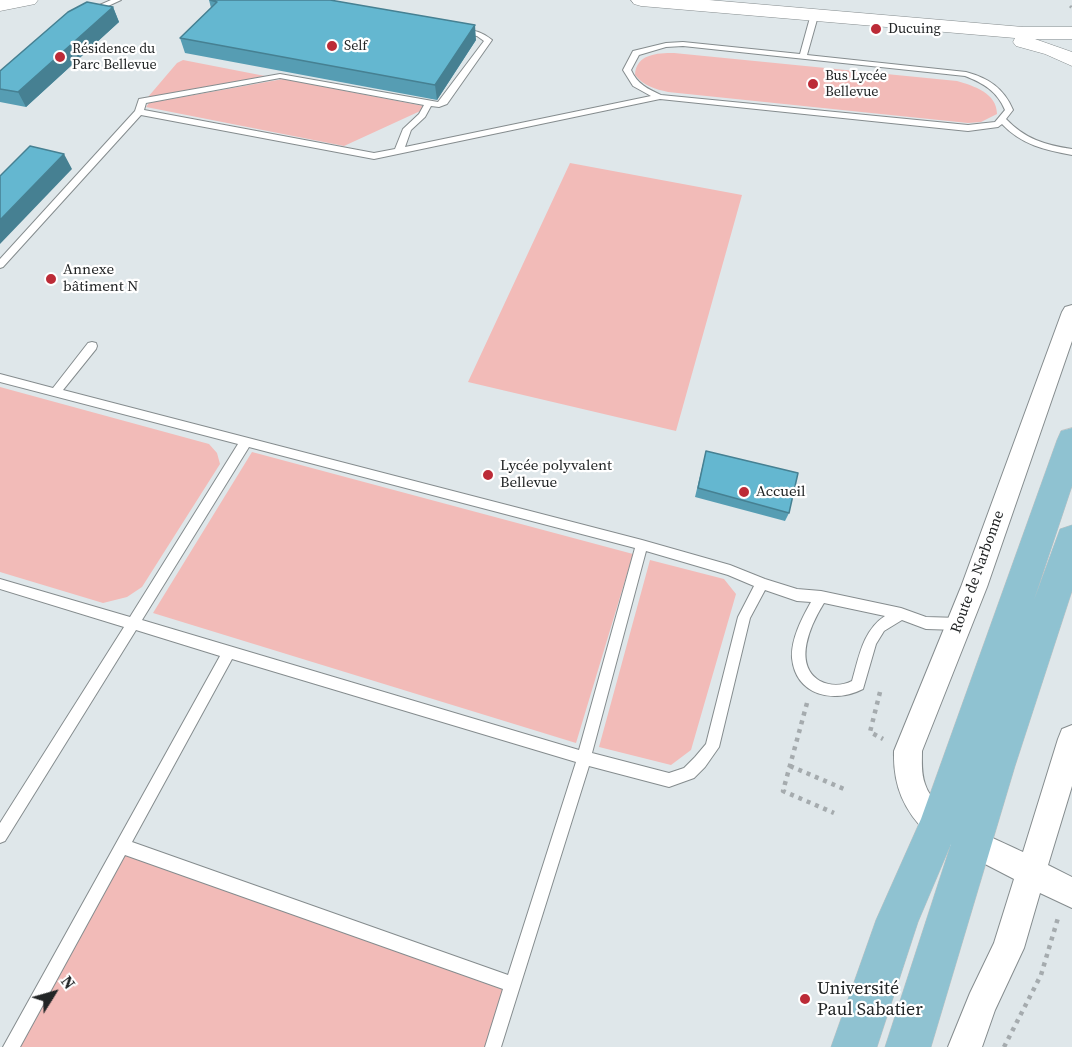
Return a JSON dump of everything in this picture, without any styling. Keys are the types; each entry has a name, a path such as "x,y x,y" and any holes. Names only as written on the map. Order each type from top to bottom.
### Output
{"main road":[{"path":"908,1047 957,834 1072,441"},
{"path":"854,1047 897,920 957,834 996,766 1072,539"}],"street":[{"path":"0,5 28,0"},
{"path":"641,0 1023,33 1072,33"},
{"path":"976,28 1041,22 1071,10"},
{"path":"976,28 1052,50 1072,60"},
{"name":"Route de Narbonne","path":"957,834 925,812 913,792 907,775 908,751 959,624 1072,312"},
{"path":"965,1047 981,1004 1008,948 1072,739"},
{"path":"957,834 1032,872 1070,898"}],"lane":[{"path":"84,15 117,0"},
{"path":"802,56 814,16"},
{"path":"0,265 138,112 142,101 280,76 439,105 444,102 488,40 479,34 456,30"},
{"path":"138,112 374,156 660,98 968,128 989,127 1003,120 1009,110 1006,100 998,90 984,80 966,74 683,44 666,45 636,53 627,70 631,81 642,90 660,98"},
{"path":"399,151 407,129 422,115 429,103"},
{"path":"1003,120 1022,139 1041,147 1072,152"},
{"path":"55,393 92,346"},
{"path":"0,378 642,545 730,570 762,584 797,595 821,597 901,614 926,623 959,624"},
{"path":"0,836 246,442"},
{"path":"493,1047 584,758 642,545"},
{"path":"0,584 584,758 669,780 689,773 712,747 744,617 762,584"},
{"path":"821,597 808,617 798,655 800,670 821,689 834,692 849,691 858,685 874,634 879,627 901,614"},
{"path":"11,1047 229,652"},
{"path":"122,846 512,984"}],"path":[{"path":"812,683 783,790 834,813"},
{"path":"790,766 844,789"},
{"path":"1004,1047 1041,975 1070,898"}],"shaded area":[{"path":"674,53 957,81 977,88 989,96 996,107 997,114 981,122 968,123 668,92 642,82 635,75 639,63 648,56"},
{"path":"183,60 265,76 148,97 177,63"},
{"path":"283,79 429,107 344,146 146,107 149,103"},
{"path":"570,163 742,195 676,431 468,382"},
{"path":"0,387 209,444 217,453 220,464 142,587 127,597 103,603 0,572"},
{"path":"252,452 633,554 576,743 153,613"},
{"path":"650,560 724,579 736,594 691,750 671,765 599,747"},
{"path":"126,854 504,990 487,1047 19,1047"}],"building":[{"name":"Self","path":"210,0 330,0 475,25 435,85 180,38 217,2"},
{"path":"87,2 113,7 18,92 0,89 0,71 68,12"},
{"path":"30,146 64,154 0,220 0,176"},
{"name":"Accueil","path":"706,451 798,473 789,513 698,488"}],"place":[{"name":"Ducuing","path":"876,29"},
{"name":"Self","path":"332,46"},
{"name":"Résidence du Parc Bellevue","path":"60,57"},
{"name":"Bus Lycée Bellevue","path":"813,84"},
{"name":"Annexe bâtiment N","path":"51,279"},
{"name":"Lycée polyvalent Bellevue","path":"488,475"},
{"name":"Accueil","path":"744,492"},
{"name":"Université Paul Sabatier","path":"805,999"}]}
